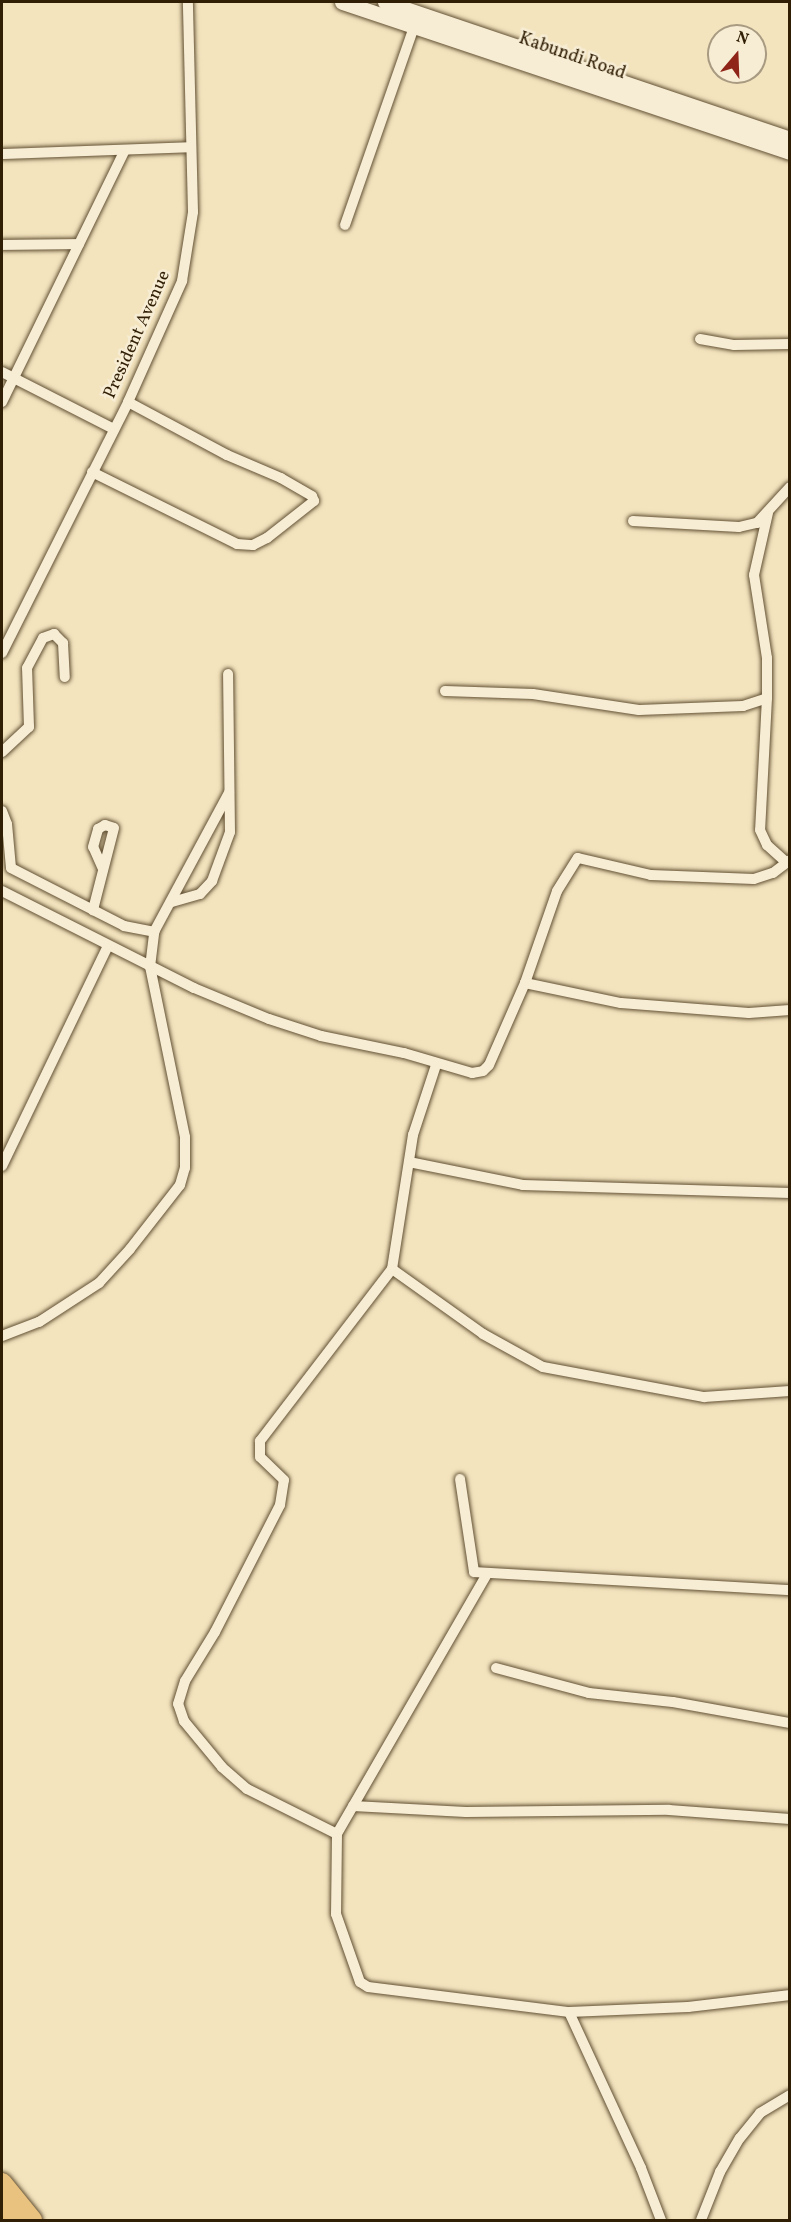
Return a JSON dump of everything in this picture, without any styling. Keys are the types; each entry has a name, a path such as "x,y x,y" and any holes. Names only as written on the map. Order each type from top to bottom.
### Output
{"highway":[{"path":"2,2183 32,2220"},
{"path":"2,2203 13,2220"}],"street":[{"name":"President Avenue","path":"2,653 128,402 182,281 193,212 188,2"},
{"name":"Kabundi Road","path":"342,2 417,18 789,139"},
{"name":"Kabundi Road","path":"384,2 417,18 789,152"},
{"path":"345,225 417,18"},
{"path":"2,154 191,147"},
{"path":"2,402 125,150"},
{"path":"2,245 79,244"},
{"path":"700,339 734,345 789,344"},
{"path":"2,372 114,429"},
{"path":"92,472 237,544 253,545 267,538 314,501 312,496 281,478 227,455 128,402"},
{"path":"633,521 739,527 757,523 789,487"},
{"path":"2,891 150,967 269,1019 436,1065 472,1073 483,1071 525,983 557,891 578,858 651,875 754,879 773,873 788,861 767,845 760,830 767,658 754,575 768,513"},
{"path":"2,752 29,727 27,668 43,638 54,634 63,643 65,677"},
{"path":"172,902 201,894 212,881 230,832 228,674"},
{"path":"446,691 533,694 639,710 743,706 767,698"},
{"path":"2,1336 39,1322 99,1283 130,1249 180,1185 185,1168 182,1110 150,967 154,932 229,793"},
{"path":"2,811 7,824 11,868 124,926 154,932"},
{"path":"93,910 103,869"},
{"path":"2,1166 108,946"},
{"path":"525,983 621,1004 749,1013 789,1010"},
{"path":"337,1834 247,1789 222,1767 184,1720 178,1704 185,1681 215,1632 280,1505 284,1480 261,1457 260,1441 392,1269 409,1162 423,1098 436,1065"},
{"path":"409,1162 523,1185 789,1193"},
{"path":"392,1269 483,1334 543,1368 704,1397 789,1391"},
{"path":"460,1479 471,1567 474,1572 789,1590"},
{"path":"487,1574 337,1834 336,1914 360,1982 368,1987 569,2012 688,2007 789,1995"},
{"path":"496,1668 589,1694 673,1702 789,1723"},
{"path":"353,1806 466,1812 669,1810 789,1819"},
{"path":"569,2012 661,2220"},
{"path":"701,2220 740,2138 760,2113 789,2095"}]}
